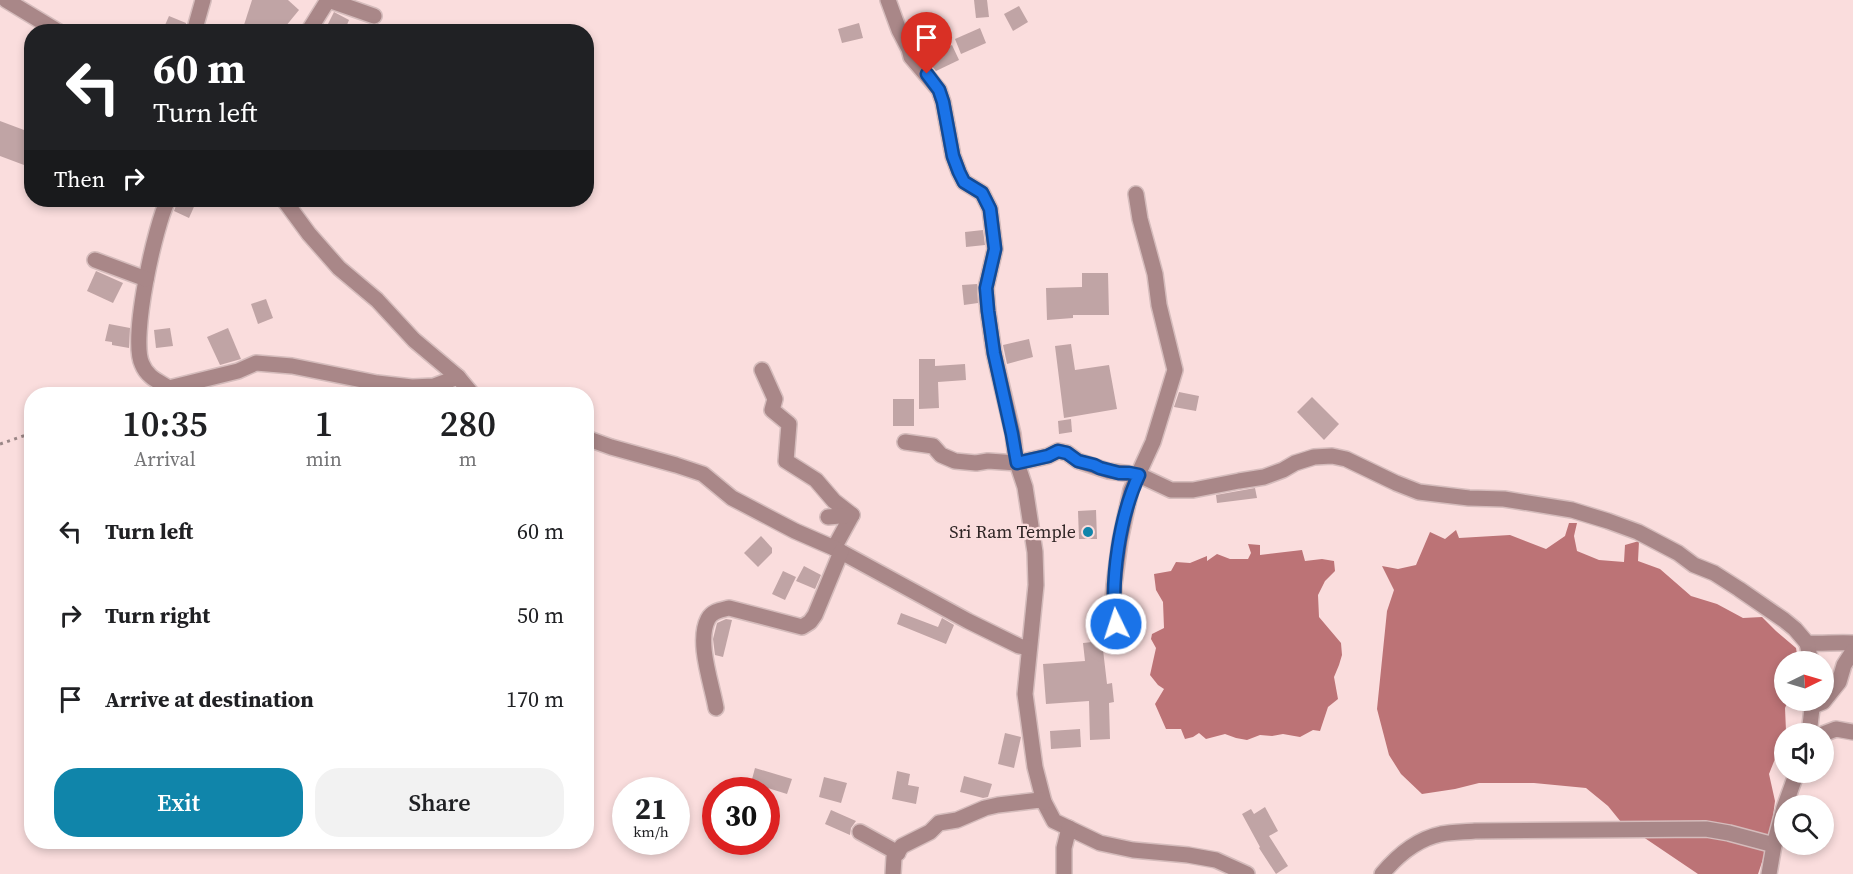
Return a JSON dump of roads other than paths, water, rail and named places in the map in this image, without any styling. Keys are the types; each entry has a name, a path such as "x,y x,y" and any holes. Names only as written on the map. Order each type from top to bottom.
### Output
{"street":[{"path":"6,0 46,24"},
{"path":"196,24 203,0"},
{"path":"313,24 328,0 374,16"},
{"path":"888,0 911,57 939,90 953,156 959,172 964,182 982,193 990,209 995,249 986,288 988,311 994,353 1033,531 1036,585 1025,694 1035,767 1044,802 1054,821 1100,843 1133,850 1216,860 1247,874"},
{"path":"1116,624 1113,606 1114,585 1120,541 1131,490 1153,442 1175,369 1136,194"},
{"path":"166,207 146,279 138,349 141,363 149,377 167,387"},
{"path":"289,207 339,268 376,300 414,340 458,377 466,387"},
{"path":"94,260 146,279"},
{"path":"173,387 238,371 256,363 292,366 377,383 412,387 434,386 458,377"},
{"path":"762,370 775,399 772,410 789,424 786,461 816,480 834,501 852,515"},
{"path":"594,441 703,474 732,498 837,550 968,621 1019,646 1029,648"},
{"path":"905,442 933,446 941,455 955,461 1017,463 1048,456 1058,451 1100,468 1139,475 1171,490 1193,490 1264,477 1295,463 1332,456 1346,459 1419,492 1469,498 1504,499 1572,510 1638,532 1694,565 1714,573 1795,629 1807,643 1809,651"},
{"path":"815,502 834,501"},
{"path":"716,708 705,656 704,638 709,618 717,611 729,608 802,627 810,622 815,615 837,550 852,515"},
{"path":"828,518 852,515"},
{"path":"1807,643 1853,643"},
{"path":"1834,688 1853,651"},
{"path":"1834,730 1853,732"},
{"path":"893,874 894,857 902,846 930,832 939,823 957,820 998,805 1040,800 1044,802"},
{"path":"1064,874 1064,848 1069,828"},
{"path":"1382,874 1396,858 1440,834 1475,831 1706,829 1774,845 1769,874"},
{"path":"860,832 898,853"}],"place":[{"name":"Sri Ram Temple","path":"1088,532"}]}
